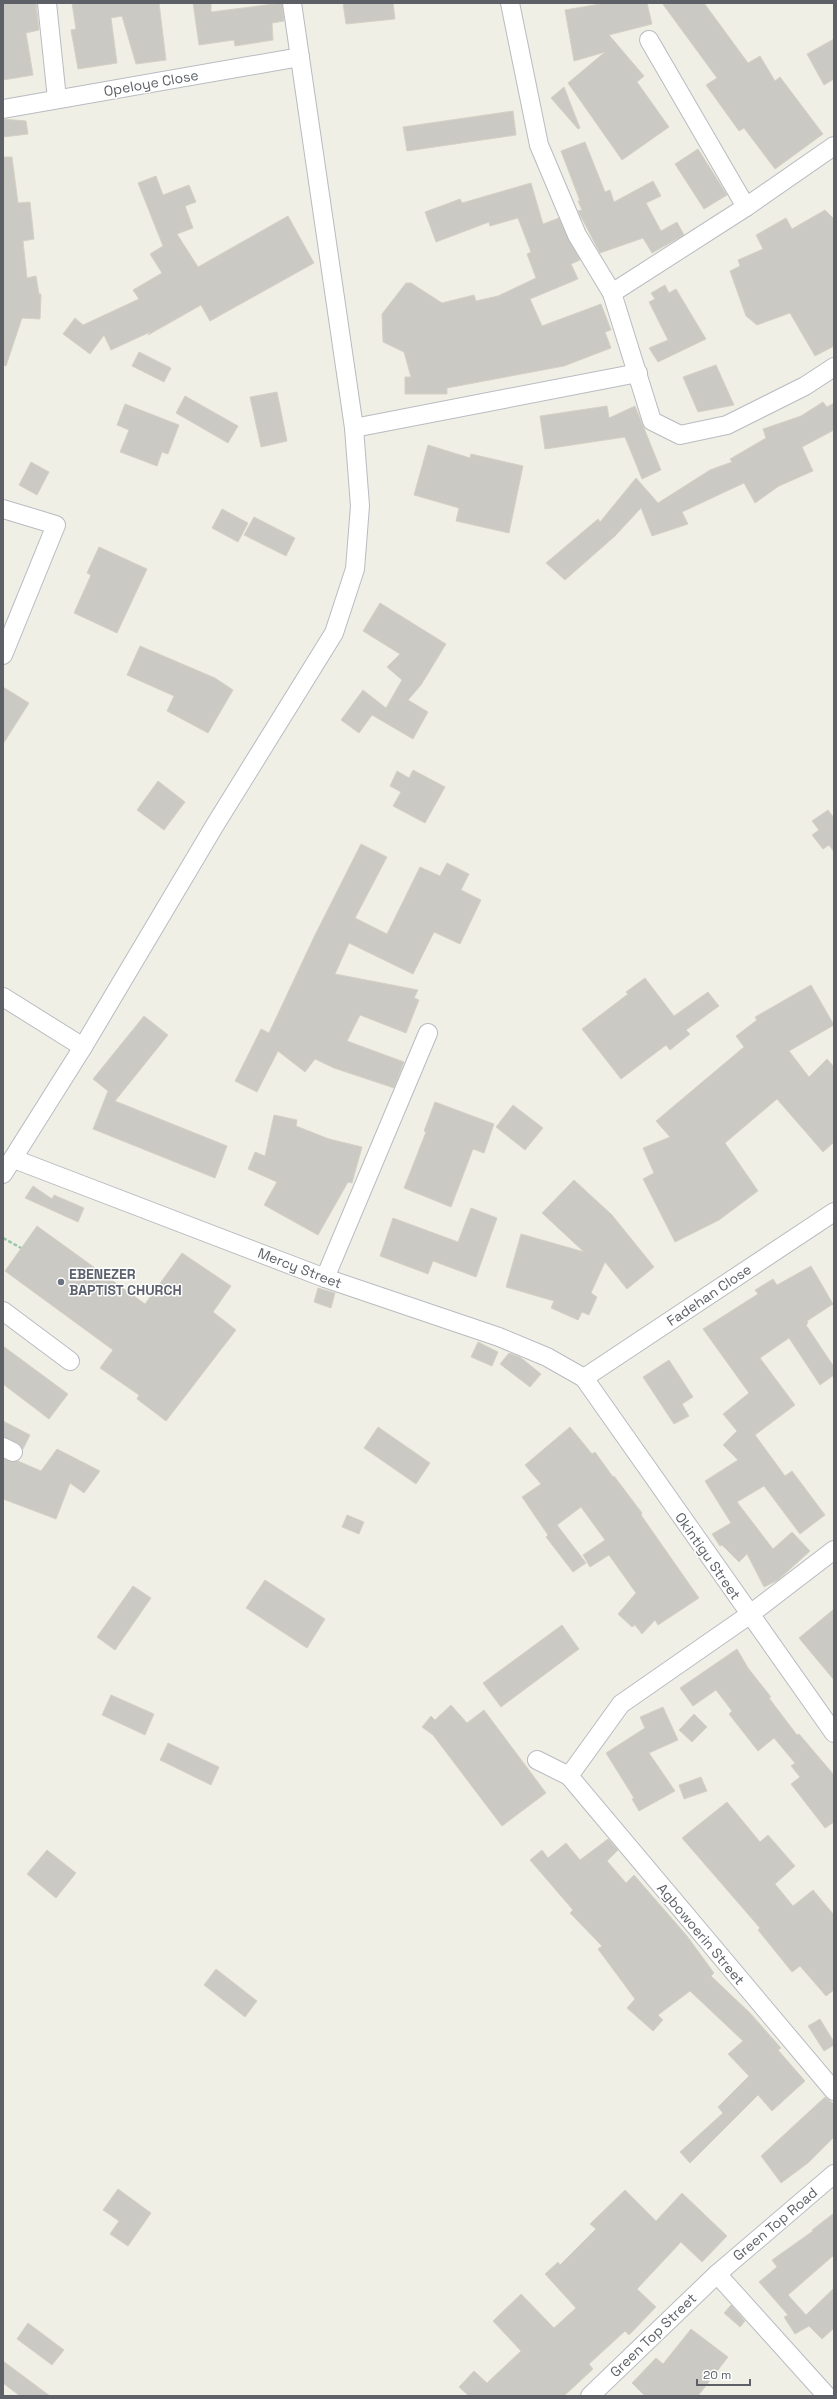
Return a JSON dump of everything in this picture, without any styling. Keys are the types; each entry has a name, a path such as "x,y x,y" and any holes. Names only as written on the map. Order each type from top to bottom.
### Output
{"street":[{"path":"47,3 57,98"},
{"path":"3,1174 83,1047 215,825 334,633 355,569 360,506 354,428 292,3"},
{"path":"510,3 539,145 577,235 612,293 652,421 680,435 727,425 805,386 834,367"},
{"path":"649,40 746,207"},
{"name":"Opeloye Close","path":"3,109 57,98 300,58"},
{"path":"612,293 746,207 834,146"},
{"path":"354,428 638,374"},
{"path":"3,509 56,525 3,655"},
{"path":"3,997 83,1047"},
{"path":"325,1278 428,1033"},
{"name":"Mercy Street","path":"14,1158 325,1278 499,1337 547,1357 584,1378"},
{"name":"Fadehan Close","path":"584,1378 834,1212"},
{"path":"3,1311 70,1361"},
{"name":"Okintigu Street","path":"584,1378 749,1615 834,1733"},
{"path":"537,1760 569,1776 621,1704 749,1615 834,1550"},
{"name":"Agbowoerin Street","path":"569,1776 834,2091"},
{"name":"Green Top Road","path":"717,2274 834,2174"},
{"path":"717,2274 827,2396"},
{"name":"Green Top Street","path":"590,2396 717,2274"}],"path":[{"path":"3,1238 22,1248"}],"building":[{"path":"3,3 36,3 39,30 26,33 33,75 3,80"},
{"path":"72,3 159,3 166,60 136,64 122,16 111,18 117,63 78,69 71,30 76,29"},
{"path":"193,3 211,3 211,12 282,3 284,21 272,23 273,40 235,46 234,40 199,45"},
{"path":"343,3 393,3 395,19 346,24"},
{"path":"606,3 647,3 652,24 609,35 644,76 637,82 669,127 622,160 568,83 605,52 574,61 565,10"},
{"path":"662,3 704,3 748,63 760,56 775,81 780,77 823,134 775,169 744,128 739,131 706,85 717,78"},
{"path":"834,39 834,79 824,85 807,54"},
{"path":"564,87 580,128 578,129 551,98"},
{"path":"513,111 516,135 407,151 403,127"},
{"path":"3,119 26,121 28,134 3,137"},
{"path":"585,142 605,192 610,190 614,202 653,181 661,196 646,203 661,231 677,222 684,235 652,253 643,238 600,253 578,211 582,210 578,201 580,201 561,151"},
{"path":"698,149 727,195 704,209 675,164"},
{"path":"3,157 12,157 18,203 30,202 34,239 23,241 27,278 36,276 39,294 41,294 40,319 22,318 6,366 3,365"},
{"path":"156,176 163,195 189,185 196,202 185,206 193,228 177,234 198,267 288,216 314,263 210,321 201,305 148,335 150,332 111,350 104,335 90,354 63,334 75,318 83,325 139,299 133,290 162,273 150,254 163,246 138,183"},
{"path":"531,183 543,224 559,218 580,260 571,264 578,279 530,299 542,326 601,304 611,330 605,332 611,348 564,366 447,388 447,394 405,394 405,377 411,377 404,352 383,342 382,314 406,283 411,283 442,303 474,295 476,301 498,296 536,278 527,254 531,252 518,218 490,226 489,222 436,242 425,212 460,199 462,203"},
{"path":"825,210 834,219 834,346 815,356 790,313 757,325 746,316 730,271 740,266 738,260 763,249 756,235 786,218 792,229"},
{"path":"665,285 669,293 676,289 706,339 658,362 649,348 668,340 649,302 655,299 651,293"},
{"path":"139,352 171,368 164,382 132,366"},
{"path":"716,365 734,405 698,412 683,377"},
{"path":"277,392 287,441 261,447 250,397"},
{"path":"185,396 238,426 228,443 176,413"},
{"path":"823,402 827,407 834,403 834,430 802,447 813,471 779,486 755,503 744,483 682,512 688,524 652,536 641,508 615,536 565,580 546,563 598,519 600,522 636,478 658,503 710,470 732,462 730,459 766,438 763,429 801,416"},
{"path":"125,404 179,425 168,454 162,452 157,466 120,452 129,430 117,425"},
{"path":"607,406 609,418 635,406 661,470 642,479 625,437 545,449 540,416"},
{"path":"428,445 470,458 471,454 523,466 509,533 456,521 459,508 414,495"},
{"path":"31,462 49,472 37,495 19,485"},
{"path":"222,509 248,523 238,542 212,528"},
{"path":"254,517 295,538 286,556 244,535"},
{"path":"99,547 147,569 117,633 74,613 91,575 87,573"},
{"path":"380,603 446,644 421,685 408,700 428,712 413,739 372,715 359,733 341,720 363,690 386,708 402,680 387,667 400,654 363,631"},
{"path":"140,646 215,678 233,690 208,733 167,711 174,696 127,675"},
{"path":"3,687 29,703 3,744"},
{"path":"413,770 445,787 425,823 393,806 401,792 390,786 397,771 409,778"},
{"path":"158,781 185,802 164,830 137,810"},
{"path":"828,810 834,818 834,852 829,845 823,849 812,835 819,830 812,821"},
{"path":"361,844 387,857 355,918 387,934 420,867 440,876 447,863 469,874 461,890 481,900 460,944 434,932 413,974 349,943 335,974 418,990 414,998 419,1000 406,1033 360,1015 347,1041 404,1062 394,1088 334,1068 315,1059 305,1072 278,1051 257,1092 235,1081 261,1029 269,1033 314,937"},
{"path":"645,978 674,1016 708,992 719,1006 686,1030 690,1034 670,1050 666,1045 621,1079 582,1029 628,994 626,992"},
{"path":"811,985 834,1025 789,1051 809,1077 827,1059 834,1067 834,1142 823,1152 777,1099 725,1143 758,1191 719,1220 675,1242 643,1179 654,1173 643,1148 670,1137 656,1121 744,1047 736,1036 757,1020 755,1017"},
{"path":"144,1016 168,1035 115,1101 227,1146 215,1178 93,1129 108,1091 93,1079"},
{"path":"435,1102 494,1124 484,1153 473,1149 451,1207 404,1188 426,1132 424,1131"},
{"path":"513,1105 543,1128 525,1150 496,1127"},
{"path":"274,1115 297,1120 296,1126 329,1139 362,1147 352,1183 348,1182 318,1235 264,1205 277,1182 248,1169 255,1152 265,1156"},
{"path":"574,1180 612,1215 654,1267 627,1289 605,1262 591,1293 597,1297 589,1315 582,1312 578,1320 551,1308 554,1301 506,1287 521,1234 584,1252 542,1213"},
{"path":"33,1186 52,1199 54,1195 84,1208 78,1222 25,1198"},
{"path":"471,1208 497,1218 476,1277 433,1261 428,1274 380,1256 393,1218 458,1242"},
{"path":"37,1226 145,1304 182,1253 231,1286 213,1312 236,1330 166,1421 137,1399 139,1395 100,1368 113,1350 5,1271"},
{"path":"811,1266 833,1304 807,1321 808,1323 806,1325 834,1367 834,1375 820,1385 789,1338 760,1358 795,1405 755,1435 785,1476 792,1471 825,1515 800,1534 764,1486 737,1502 773,1549 792,1532 810,1551 778,1580 764,1587 747,1554 739,1562 722,1545 720,1546 712,1534 731,1523 705,1481 738,1460 723,1445 737,1431 723,1414 749,1393 703,1329 758,1294 755,1290 773,1279 777,1285"},
{"path":"318,1288 335,1293 331,1308 314,1302"},
{"path":"478,1342 498,1352 492,1366 471,1357"},
{"path":"3,1346 68,1394 49,1419 3,1384"},
{"path":"509,1353 520,1357 541,1374 530,1387 500,1364"},
{"path":"669,1360 693,1397 682,1404 689,1416 674,1424 643,1377"},
{"path":"3,1421 30,1435 23,1449 18,1443 3,1437"},
{"path":"378,1427 430,1463 416,1484 364,1448"},
{"path":"570,1427 592,1454 595,1452 642,1513 641,1515 699,1598 658,1625 655,1620 642,1634 635,1625 632,1627 618,1614 636,1593 609,1555 590,1567 583,1555 605,1540 581,1507 557,1525 586,1563 573,1572 546,1537 548,1535 522,1497 541,1484 525,1465"},
{"path":"57,1449 100,1471 84,1493 70,1483 56,1519 3,1499 3,1459 13,1462 18,1461 41,1471"},
{"path":"347,1515 364,1522 359,1534 342,1527"},
{"path":"265,1580 325,1619 307,1648 246,1608"},
{"path":"133,1586 151,1598 115,1650 97,1637"},
{"path":"834,1609 834,1680 799,1638"},
{"path":"562,1625 579,1649 501,1707 483,1683"},
{"path":"737,1649 748,1668 771,1697 769,1698 797,1735 799,1734 834,1775 834,1822 825,1828 791,1784 800,1777 791,1766 795,1763 774,1738 758,1751 729,1714 732,1711 716,1690 693,1706 680,1688"},
{"path":"111,1695 154,1714 145,1735 102,1715"},
{"path":"451,1705 467,1723 484,1710 546,1793 502,1826 433,1735 422,1727 431,1716 435,1720"},
{"path":"663,1707 678,1740 649,1753 675,1791 639,1811 632,1799 634,1798 606,1753 645,1728 640,1717"},
{"path":"694,1714 707,1727 692,1742 679,1730"},
{"path":"168,1743 219,1767 211,1785 160,1760"},
{"path":"701,1777 707,1791 684,1799 679,1785"},
{"path":"727,1802 760,1842 768,1835 795,1866 775,1884 793,1906 813,1890 834,1915 834,1990 826,1996 800,1966 792,1972 758,1930 760,1928 682,1838"},
{"path":"608,1839 618,1850 607,1861 626,1883 634,1875 687,1936 714,1973 711,1976 750,2013 781,2048 778,2050 805,2081 772,2111 758,2095 690,2163 680,2152 723,2113 718,2107 749,2076 728,2054 743,2041 690,1991 658,2015 663,2020 653,2031 627,2008 635,1999 598,1949 602,1946 570,1913 573,1910 530,1860 542,1850 548,1858 566,1843 580,1860"},
{"path":"47,1850 76,1873 56,1898 27,1874"},
{"path":"216,1969 257,2001 245,2017 204,1985"},
{"path":"820,2019 834,2042 834,2045 824,2051 808,2026"},
{"path":"825,2097 834,2104 834,2137 808,2163 781,2183 761,2156"},
{"path":"118,2189 151,2213 128,2246 110,2234 119,2221 103,2210"},
{"path":"625,2190 656,2221 682,2193 727,2236 702,2262 681,2242 637,2289 656,2307 629,2335 625,2331 589,2364 593,2369 564,2396 469,2396 459,2387 474,2371 487,2383 521,2351 493,2321 521,2294 554,2328 576,2308 545,2274 558,2262 560,2265 596,2229 590,2224"},
{"path":"834,2213 834,2255 788,2295 806,2315 834,2288 834,2328 822,2339 809,2326 795,2334 784,2317 788,2315 759,2282 777,2267 772,2260 813,2231 812,2230"},
{"path":"731,2305 745,2321 740,2327 724,2313"},
{"path":"28,2323 64,2350 52,2365 17,2339"},
{"path":"691,2329 728,2357 698,2396 645,2396 632,2383 656,2358 663,2364"},
{"path":"3,2361 50,2396 20,2396 3,2383"}],"place":[{"name":"EBENEZER BAPTIST CHURCH","path":"61,1282"}]}
